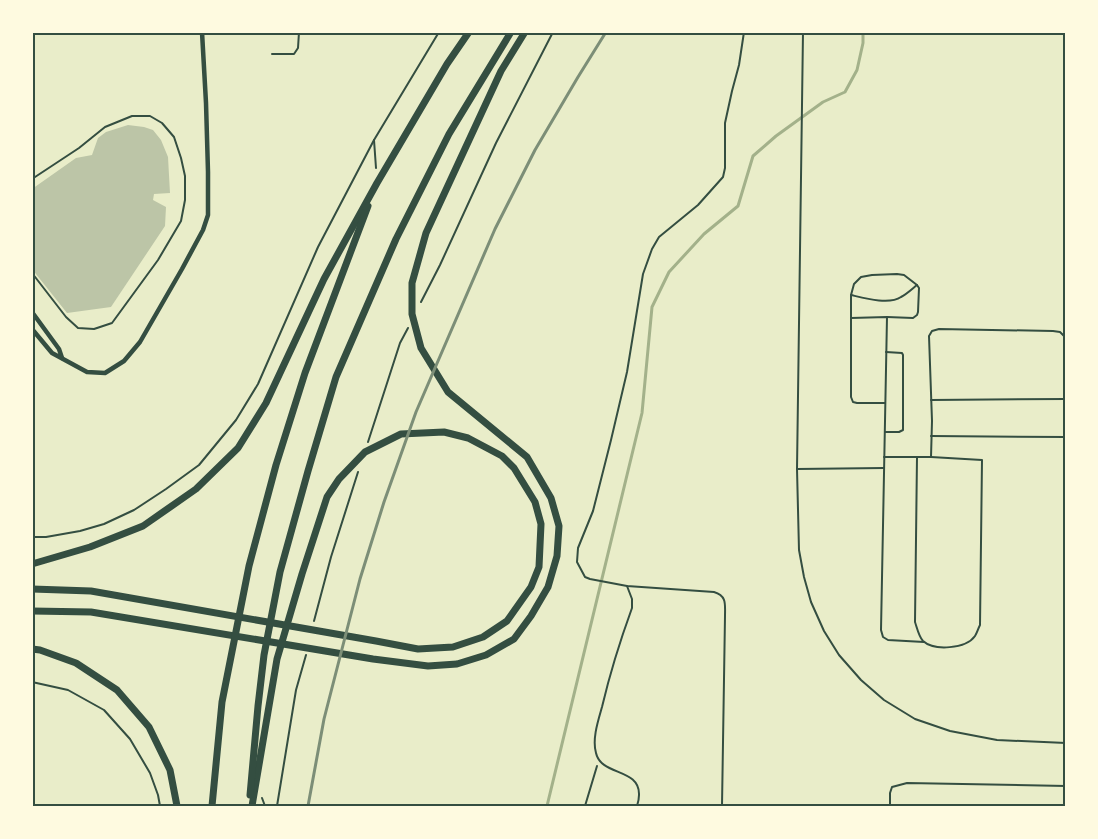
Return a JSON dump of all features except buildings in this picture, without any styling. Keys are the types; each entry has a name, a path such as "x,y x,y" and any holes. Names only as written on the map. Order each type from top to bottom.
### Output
{"highway":[{"path":"32,564 90,547 143,526 196,489 238,448 266,403 324,279 377,183 447,64 469,32"},
{"path":"250,806 264,655 280,572 336,377 396,239 449,134 511,32"},
{"path":"32,611 90,612 373,659 428,666 456,664 486,655 514,640 548,587 557,556 559,526 551,498 527,457 448,392 421,348 412,314 412,283 426,233 501,70 525,32"},
{"path":"212,806 222,702 248,566 276,465 305,373 377,183"},
{"path":"32,589 90,591 418,649 453,647 483,637 507,621 531,588 539,567 541,524 535,502 514,468 502,456 468,438 444,432 401,434 366,452 339,479 327,497 302,574 277,659 250,806"},
{"path":"32,649 76,663 117,690 149,727 170,770 177,806"}],"street":[{"path":"32,329 52,352 88,372 106,373 124,361 140,342 203,230 208,215 206,103 202,32"},
{"path":"32,312 59,349 62,358"}],"lane":[{"path":"272,54 294,54 298,48 298,32"},
{"path":"722,806 724,598 720,594 702,590 627,586 590,579 585,577 577,562 578,548 593,511 627,372 643,274 652,249 659,237 698,205 723,177 725,168 725,123 739,65 744,32"},
{"path":"803,32 798,469 799,550 811,602 824,630 839,655 861,680 884,700 915,719 950,731 997,740 1066,742"},
{"path":"32,179 79,148 105,127 132,116 150,116 162,123 174,137 185,176 185,200 181,221 158,260 112,323 94,329 78,328 66,317 32,273"},
{"path":"851,318 913,318 918,312 919,288 904,275 897,274 866,275 854,284 851,295 851,318 851,397 853,402 857,403 885,403"},
{"path":"851,295 876,300 890,300 900,298 917,285"},
{"path":"884,457 982,460 980,625 975,637 963,645 948,648 924,642 888,640 883,637 884,457 887,317"},
{"path":"931,457 929,336 932,331 939,329 1053,331 1060,332 1066,338"},
{"path":"885,432 899,432 903,430 903,355 902,352 886,352"},
{"path":"931,400 1066,399"},
{"path":"931,436 1066,437"},
{"path":"917,457 915,622 920,637 924,642"},
{"path":"798,469 884,468"},
{"path":"627,586 632,600 632,608 611,668 596,731 595,752 599,761 605,767 633,779 638,786 637,806"},
{"path":"890,806 892,787 907,783 1066,786"}],"path":[{"path":"32,537 46,537 80,531 104,524 134,510 199,465 236,420 258,384 318,247 374,140 440,32"},
{"path":"418,308 440,265 496,143 553,32"},
{"path":"374,140 377,183"},
{"path":"367,446 400,343 409,326"},
{"path":"314,624 331,558 361,465"},
{"path":"277,806 296,690 306,652"},
{"path":"32,682 68,690 104,710 130,738 150,773 160,806"},
{"path":"585,806 599,761"}],"waterway":[{"path":"547,806 642,413 652,307 669,272 704,234 738,206 753,156 776,136 823,102 845,92 857,70 863,43 863,32"}],"railway":[{"path":"308,806 324,719 360,579 384,502 416,412 495,229 535,150 606,32"}]}
